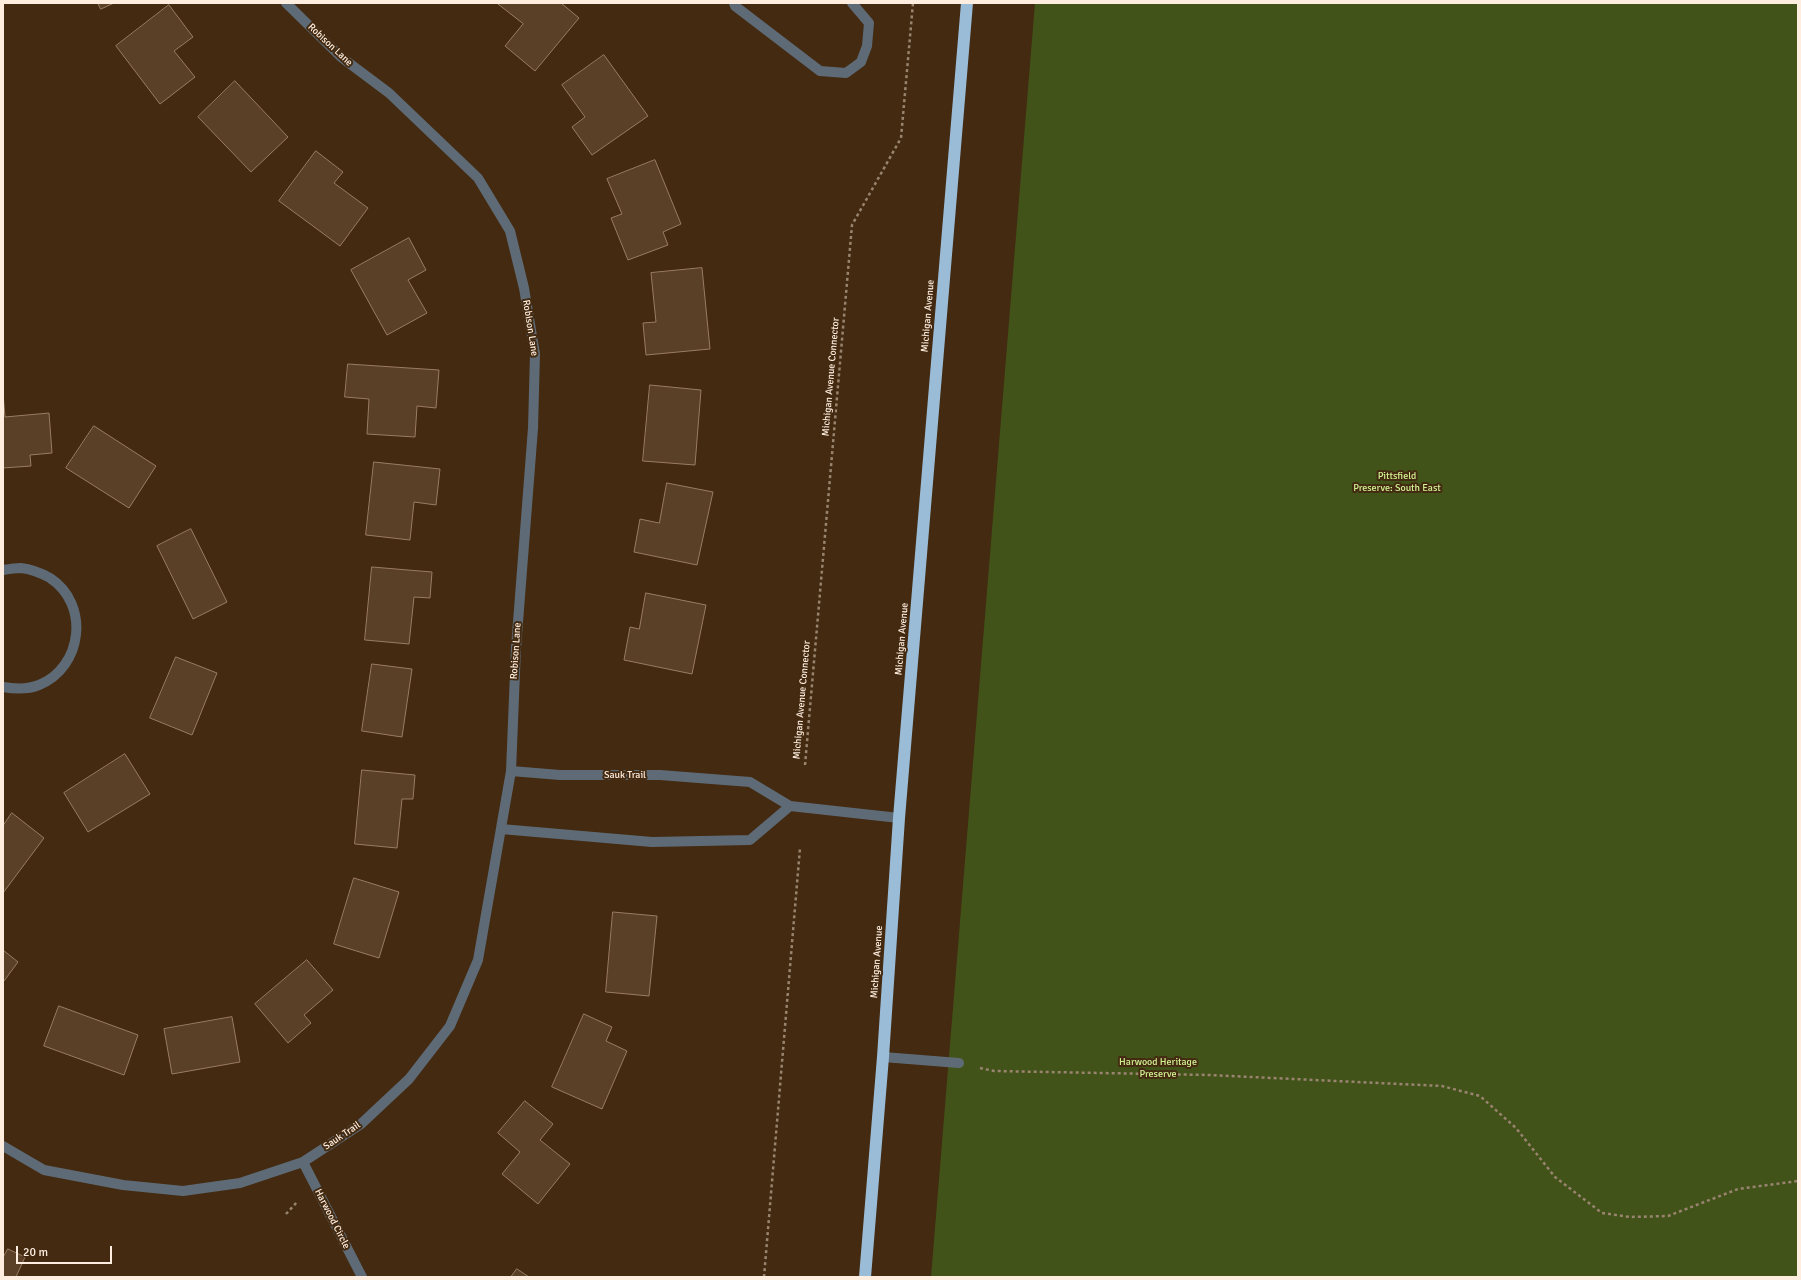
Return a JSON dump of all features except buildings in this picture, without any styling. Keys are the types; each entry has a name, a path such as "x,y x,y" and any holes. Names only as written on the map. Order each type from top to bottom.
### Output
{"highway":[{"name":"Michigan Avenue","path":"865,1277 883,1057 899,818 967,3"}],"street":[{"name":"Robison Lane","path":"286,3 341,57 389,93 478,178 510,231 524,288 535,354 533,428 516,648 511,771"},
{"path":"734,3 735,6 820,71 846,73 861,62 867,46 869,22 852,3"},
{"path":"3,570 22,568 40,573 57,583 70,599 76,619 76,639 69,658 56,674 39,685 19,689 3,687"},
{"name":"Sauk Trail","path":"3,1146 44,1170 123,1185 183,1191 240,1183 303,1162 366,1119 409,1079 450,1026 478,960 511,771 560,775 660,775 750,782 790,806 899,818"},
{"path":"501,829 652,842 750,840 790,806"},
{"path":"883,1057 959,1063"},
{"name":"Harwood Circle","path":"303,1162 362,1277"}],"path":[{"name":"Michigan Avenue Connector","path":"805,765 852,225 901,138 913,3"},
{"path":"764,1277 800,848"},
{"path":"959,1063 994,1071 1209,1075 1442,1086 1480,1096 1516,1128 1555,1177 1602,1213 1630,1218 1668,1216 1738,1189 1798,1181"},
{"path":"286,1214 300,1199"}],"green space":[{"name":"Pittsfield Preserve: South East","path":"1035,3 1798,3 1798,1277 931,1277"}],"park label":[{"name":"Harwood Heritage Preserve","path":"1158,1068"}]}
